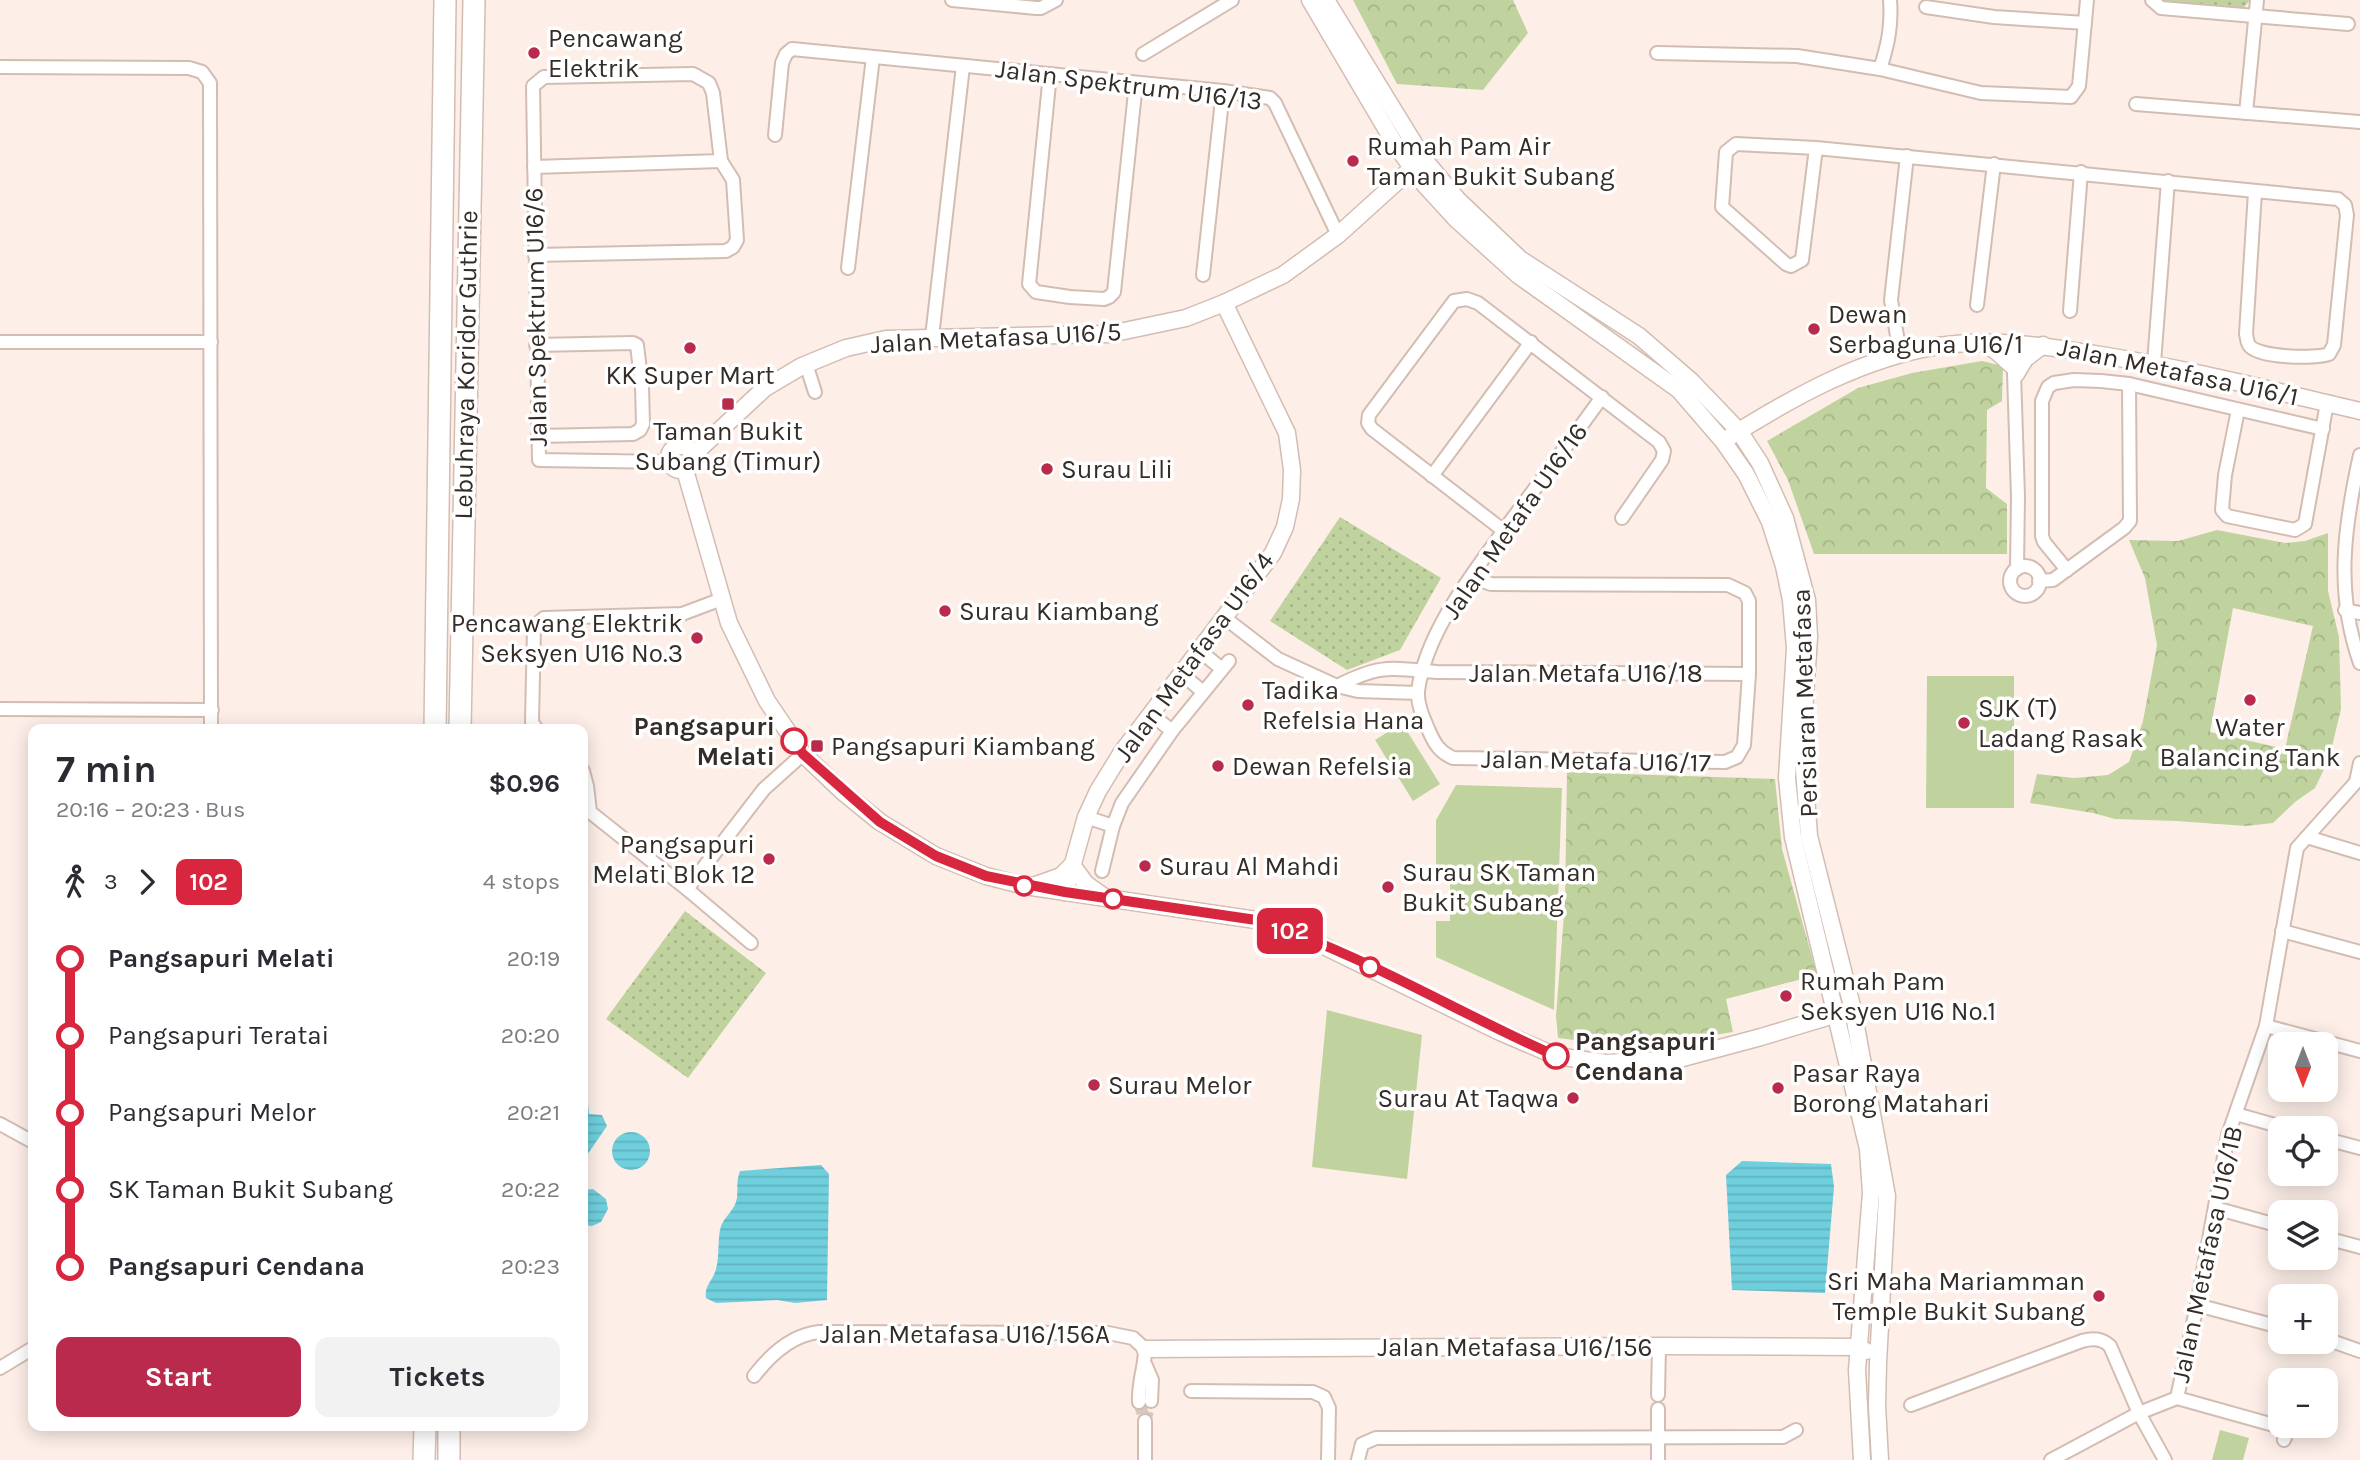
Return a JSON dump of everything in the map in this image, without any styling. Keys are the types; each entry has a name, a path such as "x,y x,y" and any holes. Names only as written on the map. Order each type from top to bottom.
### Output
{"highway":[{"name":"Lebuhraya Koridor Guthrie","path":"435,724 445,0"},
{"name":"Lebuhraya Koridor Guthrie","path":"460,724 474,0"},
{"path":"424,1460 425,1431"},
{"path":"449,1431 449,1460"}],"street":[{"path":"951,0 1036,8 1056,0"},
{"path":"1143,54 1232,0"},
{"name":"Persiaran Metafasa","path":"1310,0 1395,144 1424,184 1457,220 1518,275 1679,390 1723,441 1746,474 1770,522 1791,600 1795,648 1787,778 1793,837 1868,1149 1871,1193 1857,1347 1862,1460"},
{"name":"Persiaran Metafasa","path":"1325,0 1423,158 1458,201 1520,259 1639,336 1691,381 1739,431 1760,463 1784,518 1807,600 1809,637 1802,742 1809,836 1853,1010 1887,1196 1878,1363 1880,1460"},
{"path":"1880,69 1892,21 1890,0"},
{"path":"1657,52 1797,56 1880,69 1981,93 2067,97 2076,93 2079,86 2087,0"},
{"path":"2152,0 2161,8 2348,24"},
{"path":"2246,113 2257,0"},
{"path":"1926,7 1994,17 2085,23"},
{"name":"Jalan Spektrum U16/13","path":"775,135 782,63 792,49 1223,91 1270,98 1275,103 1338,235"},
{"path":"848,268 873,57"},
{"name":"Jalan Spektrum U16/13","path":"932,337 963,66"},
{"path":"0,67 189,68 196,69 206,77 211,90 211,724"},
{"name":"Jalan Spektrum U16/6","path":"669,462 539,460 533,86 544,77 694,74 702,77 709,83 713,93 721,161"},
{"path":"1050,74 1029,284 1036,292 1070,297 1104,299 1110,298 1114,292 1136,83"},
{"path":"1203,275 1223,91"},
{"path":"2136,104 2360,122"},
{"path":"1411,169 1415,154 1412,141"},
{"path":"1395,144 1392,184 1424,184"},
{"path":"1816,148 1802,260 1791,266 1722,207 1726,152 1736,144 1816,148 1907,156 2338,199 2345,205 2347,215 2334,345 2329,355 2319,358 2256,351 2249,345 2246,334 2255,192"},
{"path":"1900,354 1891,300 1907,156"},
{"path":"534,167 721,161 733,180 737,240 733,247 726,251 535,255"},
{"path":"1977,305 1994,164"},
{"name":"Jalan Metafasa U16/5","path":"693,454 765,388 807,364 846,348 886,339 1110,334 1186,318 1224,303 1283,275 1338,235 1411,169"},
{"path":"2070,312 2081,172"},
{"path":"2154,363 2168,181"},
{"path":"1504,531 1371,429 1368,423 1369,415 1454,301 1467,299 1478,303 1659,442 1664,450 1662,460 1622,517"},
{"name":"Jalan Metafasa U16/4","path":"1065,892 1086,817 1098,791 1122,752 1273,553 1287,518 1292,470 1287,433 1224,303"},
{"path":"0,342 211,342"},
{"path":"1432,476 1531,342"},
{"path":"2013,342 2016,372 2017,569"},
{"name":"Jalan Metafasa U16/1","path":"1723,441 1825,381 1900,354 1940,346 2013,342 2154,363 2360,411"},
{"path":"536,345 633,343 639,349 643,424 640,430 633,434 538,436"},
{"path":"1983,344 1996,351 2016,372"},
{"path":"2016,372 2025,359 2043,345"},
{"path":"807,364 815,392"},
{"path":"2067,570 2042,536 2044,394 2054,383 2101,381 2129,384 2323,429"},
{"path":"2039,581 2053,580 2130,522 2129,384"},
{"name":"Jalan Metafa U16/16","path":"1453,758 1443,754 1435,745 1419,706 1418,692 1432,644 1471,577 1602,397"},
{"path":"2238,410 2225,475 2222,510 2227,516 2291,530 2300,529 2305,524 2327,404"},
{"path":"678,447 687,447 693,454 692,464 685,470 675,470 669,462 670,453 678,447"},
{"path":"2360,456 2344,589 2345,610 2360,663"},
{"path":"685,470 729,623 767,701 803,754 880,822 936,856 986,876 1031,887 1256,920 1299,934 1500,1032 1556,1056 1606,1063 1679,1059 1853,1010"},
{"path":"2025,566 2034,569 2039,581 2037,589 2030,595 2017,594 2010,584 2011,575 2025,566"},
{"name":"Jalan Metafa U16/17","path":"1453,758 1725,762 1737,757 1744,745 1749,674 1749,601 1745,593 1728,585 1491,584 1471,577"},
{"path":"534,724 534,627 544,618 682,614 722,599"},
{"path":"2345,610 2360,612"},
{"path":"1225,618 1278,659 1337,686 1358,691 1418,692"},
{"name":"Jalan Metafasa U16/4","path":"1102,871 1113,826 1122,803 1172,731 1225,665 1200,651"},
{"path":"1337,686 1363,673 1389,667 1390,692"},
{"name":"Jalan Metafa U16/18","path":"1389,667 1423,671 1749,674"},
{"path":"1182,674 1203,692"},
{"path":"0,709 212,710"},
{"path":"1151,714 1172,731"},
{"path":"687,889 764,789 803,754"},
{"name":"Jalan Metafasa U16/1B","path":"2177,1398 2228,1135 2266,1026 2297,848 2358,783 2360,763"},
{"path":"588,795 590,812 751,943"},
{"path":"1086,817 1113,826"},
{"path":"2307,837 2360,853"},
{"path":"1031,887 1061,876 1072,865 1086,884 1106,898"},
{"path":"2282,931 2360,952"},
{"path":"2266,1026 2360,1051"},
{"path":"2235,1114 2268,1123"},
{"path":"0,1124 28,1139"},
{"path":"2338,1142 2360,1148"},
{"path":"2215,1208 2268,1223"},
{"path":"2338,1241 2360,1247"},
{"path":"2197,1305 2268,1324"},
{"name":"Jalan Metafasa U16/156A","path":"754,1376 763,1364 790,1342 809,1333 819,1332 1108,1333 1133,1338 1145,1357"},
{"path":"1857,1347 1870,1343 1879,1335"},
{"path":"1911,1405 2090,1339 2105,1341 2110,1346 2165,1460"},
{"path":"2338,1343 2360,1351"},
{"path":"1658,1395 1659,1346"},
{"name":"Jalan Metafasa U16/156","path":"1145,1357 1659,1346 1857,1347"},
{"path":"1857,1347 1869,1353 1878,1363"},
{"path":"0,1368 28,1351"},
{"path":"1145,1357 1152,1380 1145,1401"},
{"path":"1191,1391 1313,1392 1324,1397 1329,1408 1328,1460"},
{"path":"2052,1460 2140,1413 2177,1398 2288,1429 2284,1440"},
{"path":"1658,1409 1658,1460"},
{"path":"1145,1421 1145,1460"},
{"path":"1358,1460 1362,1444 1376,1438 1658,1435 1783,1437 1796,1430"}],"green space":[{"path":"1353,0 1513,0 1528,33 1483,90 1397,84"},
{"path":"2163,0 2250,0 2242,10 2166,3"},
{"path":"1982,361 2003,366 2002,401 1987,410 1986,488 2007,504 2007,554 1814,554 1788,480 1767,441 1858,388 1912,373"},
{"path":"1340,517 1441,578 1400,650 1347,670 1270,621"},
{"path":"2217,530 2285,543 2305,541 2328,533 2328,591 2339,637 2341,709 2329,759 2315,788 2273,823 2246,826 2115,819 2030,803 2037,774 2074,778 2108,775 2129,762 2143,721 2157,645 2145,578 2129,540 2178,541","holes":["2233,608 2313,626 2285,749 2210,732"]},
{"path":"1927,676 2014,676 2014,808 1926,808"},
{"path":"1402,723 1440,784 1413,801 1375,740"},
{"path":"1567,772 1775,779 1782,849 1817,975 1726,999 1733,1032 1650,1045 1607,1044 1558,1038 1556,1016 1565,901"},
{"path":"1456,785 1562,788 1554,1010 1436,957 1436,921 1450,921 1450,874 1436,874 1436,820"},
{"path":"685,911 766,973 688,1078 606,1019"},
{"path":"1327,1010 1422,1035 1407,1179 1312,1167"},
{"path":"2220,1430 2249,1438 2243,1460 2212,1460"}],"water":[{"path":"588,1104 589,1114 602,1115 607,1126 588,1154"},
{"path":"631,1132 644,1138 650,1151 644,1164 631,1170 618,1164 612,1151 618,1138"},
{"path":"1742,1161 1831,1164 1834,1187 1825,1293 1732,1290 1726,1175"},
{"path":"821,1165 829,1174 827,1300 795,1303 777,1300 716,1303 706,1298 706,1290 717,1264 721,1226 736,1202 740,1171"},
{"path":"593,1189 606,1199 608,1209 601,1222 592,1226 588,1226 588,1190"}],"tunnel":[{"path":"1139,1402 1145,1421 1151,1401"}],"bus line":[{"name":"102","path":"794,741 803,754 843,792 880,822 936,856 986,876 1026,886 1256,920 1299,934 1341,953 1500,1032 1556,1056"}],"place":[{"name":"Pencawang Elektrik","path":"534,53"},
{"name":"Rumah Pam Air Taman Bukit Subang","path":"1353,161"},
{"name":"Dewan Serbaguna U16/1","path":"1814,329"},
{"name":"KK Super Mart","path":"690,348"},
{"name":"Taman Bukit Subang (Timur)","path":"728,404"},
{"name":"Surau Lili","path":"1047,469"},
{"name":"Surau Kiambang","path":"945,611"},
{"name":"Pencawang Elektrik Seksyen U16 No.3","path":"697,638"},
{"name":"Water Balancing Tank","path":"2250,700"},
{"name":"Tadika Refelsia Hana","path":"1248,705"},
{"name":"SJK (T) Ladang Rasak","path":"1964,723"},
{"name":"Pangsapuri Melati","path":"794,741"},
{"name":"Pangsapuri Kiambang","path":"817,746"},
{"name":"Dewan Refelsia","path":"1218,766"},
{"name":"Pangsapuri Melati Blok 12","path":"769,859"},
{"name":"Surau Al Mahdi","path":"1145,866"},
{"name":"Surau SK Taman Bukit Subang","path":"1388,887"},
{"name":"Rumah Pam Seksyen U16 No.1","path":"1786,996"},
{"name":"Pangsapuri Cendana","path":"1556,1056"},
{"name":"Surau Melor","path":"1094,1085"},
{"name":"Pasar Raya Borong Matahari","path":"1778,1088"},
{"name":"Surau At Taqwa","path":"1573,1098"},
{"name":"Sri Maha Mariamman Temple Bukit Subang","path":"2099,1296"}]}
